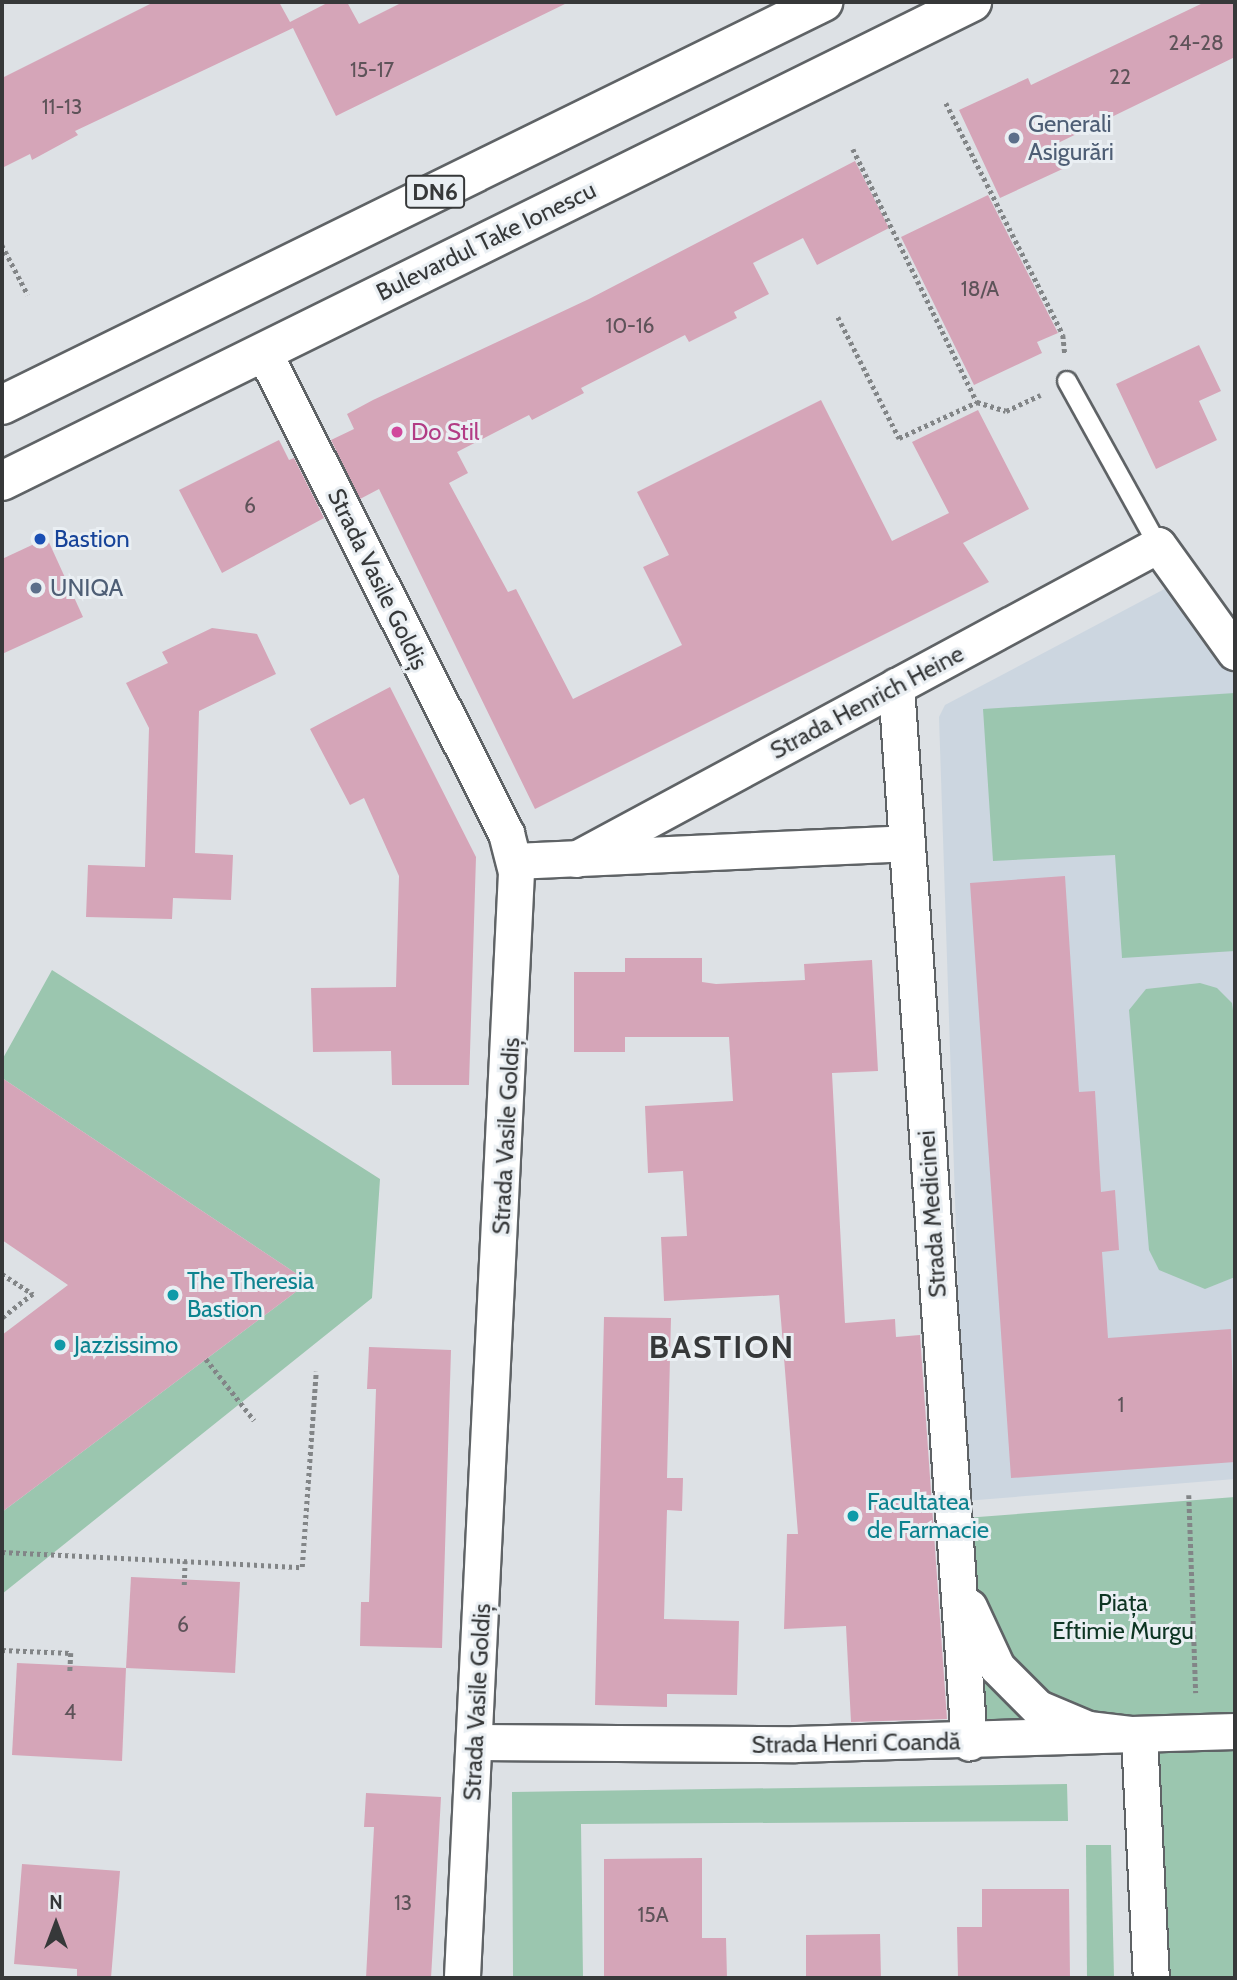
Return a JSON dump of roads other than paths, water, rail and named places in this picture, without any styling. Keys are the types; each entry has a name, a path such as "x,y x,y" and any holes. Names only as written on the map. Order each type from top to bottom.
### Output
{"main road":[{"name":"DN6","path":"2,405 823,2"},
{"name":"Bulevardul Take Ionescu","path":"2,481 956,5"}],"street":[{"name":"Strada Vasile Goldiș","path":"263,351 501,823 514,861 517,911 462,1978"},
{"path":"1158,545 1235,652"},
{"name":"Strada Henrich Heine","path":"576,859 1158,545"},
{"name":"Strada Medicinei","path":"896,686 969,1742"},
{"path":"514,861 906,843"},
{"path":"956,1556 986,1649 1023,1696 1070,1723 1139,1735 1151,1978"},
{"name":"Strada Henri Coandă","path":"476,1742 969,1742 1235,1731"}],"lane":[{"path":"1067,381 1158,545"}],"place":[{"name":"Generali Asigurări","path":"1014,138"},
{"name":"Do Stil","path":"397,432"},
{"name":"Bastion","path":"40,539"},
{"name":"UNIQA","path":"36,588"},
{"name":"The Theresia Bastion","path":"173,1295"},
{"name":"Jazzissimo","path":"60,1345"},
{"name":"Facultatea de Farmacie","path":"853,1516"}],"district":[{"name":"BASTION","path":"722,1347"}],"park label":[{"name":"Piața Eftimie Murgu","path":"1123,1617"}]}
